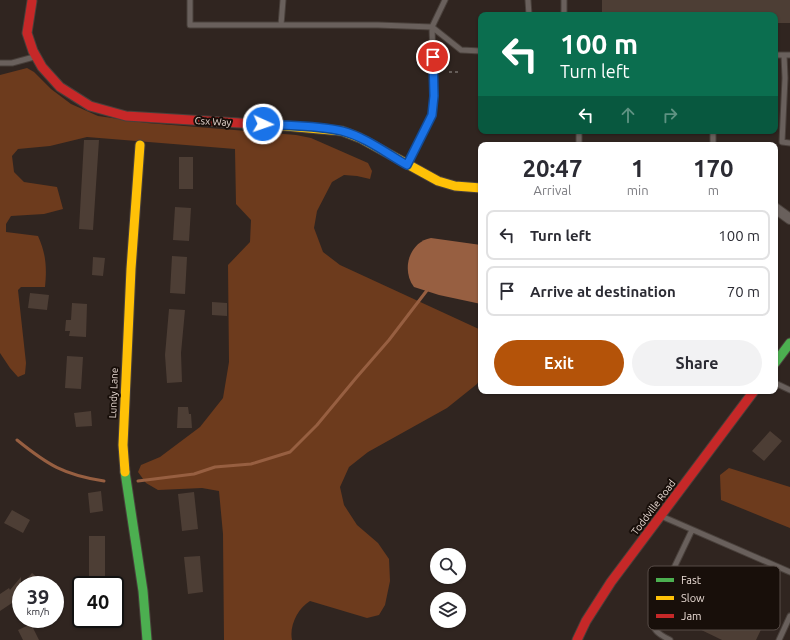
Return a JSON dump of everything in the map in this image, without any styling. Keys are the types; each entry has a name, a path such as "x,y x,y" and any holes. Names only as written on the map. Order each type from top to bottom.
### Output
{"street":[{"name":"Csx Way","path":"33,0 27,33 36,56 60,87 74,98 99,110 126,116 324,128 342,131 360,138 438,181 455,186 478,188"},
{"name":"Lundy Lane","path":"140,145 130,270 123,445 124,470 143,586 147,640"},
{"path":"778,210 790,219"},
{"path":"778,359 790,343"},
{"name":"Toddville Road","path":"577,640 586,621 611,582 752,394"}],"lane":[{"path":"190,0 190,25 378,25 432,27 461,50 478,50"},
{"path":"281,25 283,0"},
{"path":"407,165 432,115 434,96 432,27 444,0"},
{"path":"528,0 528,12"},
{"path":"564,0 564,12"},
{"path":"787,55 782,142 790,142"},
{"path":"0,63 12,63 36,56"},
{"path":"778,384 790,390"},
{"path":"660,516 776,566"},
{"path":"675,566 692,530"},
{"path":"780,568 790,572"},
{"path":"780,640 790,616"},
{"path":"655,630 657,634 670,640"}],"path":[{"path":"449,72 458,72"}],"shaded area":[{"path":"27,68 34,72 51,89 71,104 98,116 147,123 296,135 311,138 368,163 372,171 370,179 344,175 332,182 317,211 314,228 323,252 340,265 478,329 477,384 447,408 368,452 349,467 340,487 344,505 357,525 378,543 389,559 390,581 385,605 379,615 367,618 310,601 302,608 295,618 291,635 292,640 224,640 223,534 219,491 202,488 158,490 146,483 138,472 141,465 160,457 200,427 223,398 229,362 228,265 250,242 251,220 236,204 235,149 87,137 50,146 18,149 12,156 14,172 24,182 57,187 63,209 44,214 11,216 6,224 6,232 38,236 43,249 46,267 45,287 21,287 18,290 26,363 25,374 18,377 10,368 0,353 0,75"},
{"path":"431,238 478,245 478,303 439,295 414,287 408,273 409,258 417,245"},
{"path":"729,468 790,487 790,528 721,500 720,475"}],"building":[{"path":"602,0 790,0 790,23 778,23 778,12 602,12"},
{"path":"84,140 99,140 93,230 79,229"},
{"path":"179,157 193,157 193,189 179,189"},
{"path":"175,207 191,208 189,241 173,240"},
{"path":"172,256 187,257 185,294 170,293"},
{"path":"93,257 105,258 103,276 92,275"},
{"path":"30,293 49,295 47,310 28,308"},
{"path":"212,302 227,303 227,316 212,315"},
{"path":"72,303 87,304 86,337 69,336 70,331 65,331 66,320 71,320"},
{"path":"169,309 185,310 181,353 182,382 167,383 165,355"},
{"path":"67,356 83,357 81,389 65,388"},
{"path":"178,407 188,407 189,414 191,414 192,428 177,428"},
{"path":"91,411 92,426 76,427 74,413"},
{"path":"770,431 782,441 764,461 752,451"},
{"path":"101,491 103,511 90,513 88,493"},
{"path":"194,492 198,529 182,531 178,494"},
{"path":"12,510 30,520 23,533 4,523"},
{"path":"89,536 105,536 105,576 89,576"},
{"path":"200,556 203,592 188,594 184,557"},
{"path":"9,588 10,590 12,588 12,603 0,611 0,594"},
{"path":"22,628 33,628 39,640 23,640 18,630"},
{"path":"701,630 761,630 756,640 722,640"}],"waterway":[{"path":"138,481 194,474 215,467 251,464 290,452 317,425 389,340 428,289"},
{"path":"17,440 57,468 78,476 104,481"}],"traffic: fast":[{"path":"778,359 790,343"},
{"path":"125,472 143,591 147,640"}],"traffic: slow":[{"path":"274,125 342,131 360,138 438,181 455,186 478,188"},
{"path":"125,472 123,445 131,269 140,145"}],"traffic: jam":[{"path":"32,1 27,33 33,51 42,67 60,87 90,106 126,116 274,125"},
{"path":"577,640 586,621 611,582 752,394"}],"route":[{"path":"263,124 324,128 342,131 360,138 407,165 432,115 434,96 433,57"}]}
